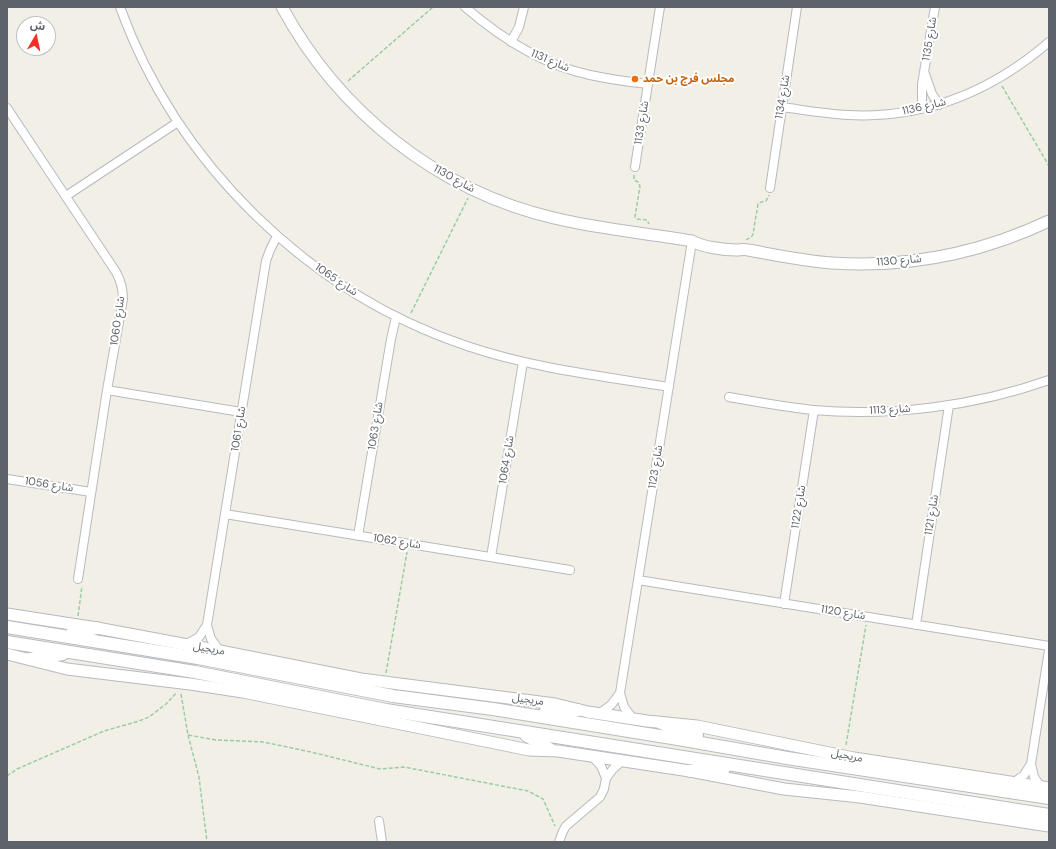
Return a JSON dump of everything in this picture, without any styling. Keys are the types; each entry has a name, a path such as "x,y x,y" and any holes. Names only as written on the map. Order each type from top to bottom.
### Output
{"main road":[{"name":"مريجيل","path":"7,627 198,658 393,696 493,709 664,736 787,758 1049,798"},
{"path":"62,636 97,628"},
{"path":"7,642 195,672 386,710 1049,815"},
{"path":"30,659 73,652"},
{"path":"493,709 551,712 578,710"},
{"path":"661,723 692,734 758,749 787,758"},
{"path":"522,732 551,750"},
{"path":"690,771 719,771 808,783 831,780"}],"street":[{"name":"شارع 1065","path":"120,7 154,80 178,122 216,173 277,236 312,264 342,285 406,322 467,346 523,362 668,388"},
{"name":"شارع 1130","path":"282,7 306,47 339,89 355,106 391,138 436,170 472,189 503,203 554,218 692,240 698,244 729,250 744,250 831,263 884,263 938,257 989,245 1015,236 1049,221"},
{"name":"شارع 1131","path":"465,7 511,42 539,58 590,75 648,84"},
{"path":"511,42 519,27 524,7"},
{"name":"شارع 1133","path":"635,167 660,7"},
{"name":"شارع 1134","path":"770,188 797,7"},
{"name":"شارع 1135","path":"922,109 921,97 935,7"},
{"name":"شارع 1136","path":"782,107 848,115 876,115 901,113 939,105 971,93 998,79 1030,58 1049,42"},
{"name":"شارع 1135","path":"925,71 928,83 939,105"},
{"name":"شارع 1060","path":"7,108 116,272 122,284 123,299 107,390 78,579"},
{"path":"66,196 178,122"},
{"name":"شارع 1061","path":"207,625 266,261 277,236"},
{"name":"شارع 1123","path":"620,693 692,240"},
{"name":"شارع 1063","path":"358,536 396,317"},
{"name":"شارع 1064","path":"491,558 523,362"},
{"name":"شارع 1113","path":"730,397 814,410 886,411 949,405 1015,390 1049,380"},
{"path":"107,390 241,412"},
{"name":"شارع 1121","path":"916,625 949,405"},
{"name":"شارع 1122","path":"784,604 814,410"},
{"name":"شارع 1056","path":"7,479 91,492"},
{"name":"شارع 1062","path":"225,514 570,570"},
{"name":"شارع 1120","path":"638,580 1049,646"},
{"name":"مريجيل","path":"7,614 97,628 330,673 384,682 536,701 633,719 697,726 844,756 1045,788"},
{"path":"185,645 198,638 207,625"},
{"path":"207,625 211,639 220,651"},
{"path":"1045,788 1034,777 1031,764 1049,650"},
{"path":"7,654 66,669 243,692 521,749 551,750 622,760 784,789 860,797 1049,826"},
{"path":"600,713 611,705 620,693"},
{"path":"620,693 624,707 633,719"},
{"path":"592,756 601,766 606,778"},
{"path":"560,840 566,826 600,797 604,789 606,778 622,760"},
{"path":"1013,783 1024,775 1031,764"},
{"path":"379,821 382,842"}],"path":[{"path":"339,89 433,7"},
{"path":"998,79 1049,166"},
{"path":"635,167 634,180 638,182 640,186 635,216 637,219 647,220 649,222 648,234"},
{"path":"744,250 746,240 753,234 758,204 768,200 770,188"},
{"path":"406,322 472,189"},
{"path":"384,682 408,544"},
{"path":"76,625 83,580 78,579"},
{"path":"844,756 867,617"},
{"path":"181,685 188,735 199,777 207,842"},
{"path":"7,776 17,768 104,731 149,717 166,704 181,685"},
{"path":"188,735 216,740 263,742 380,769 404,767 528,791 543,799 560,840"}],"place":[{"name":"مجلس فرج بن حمد","path":"635,79"}]}
